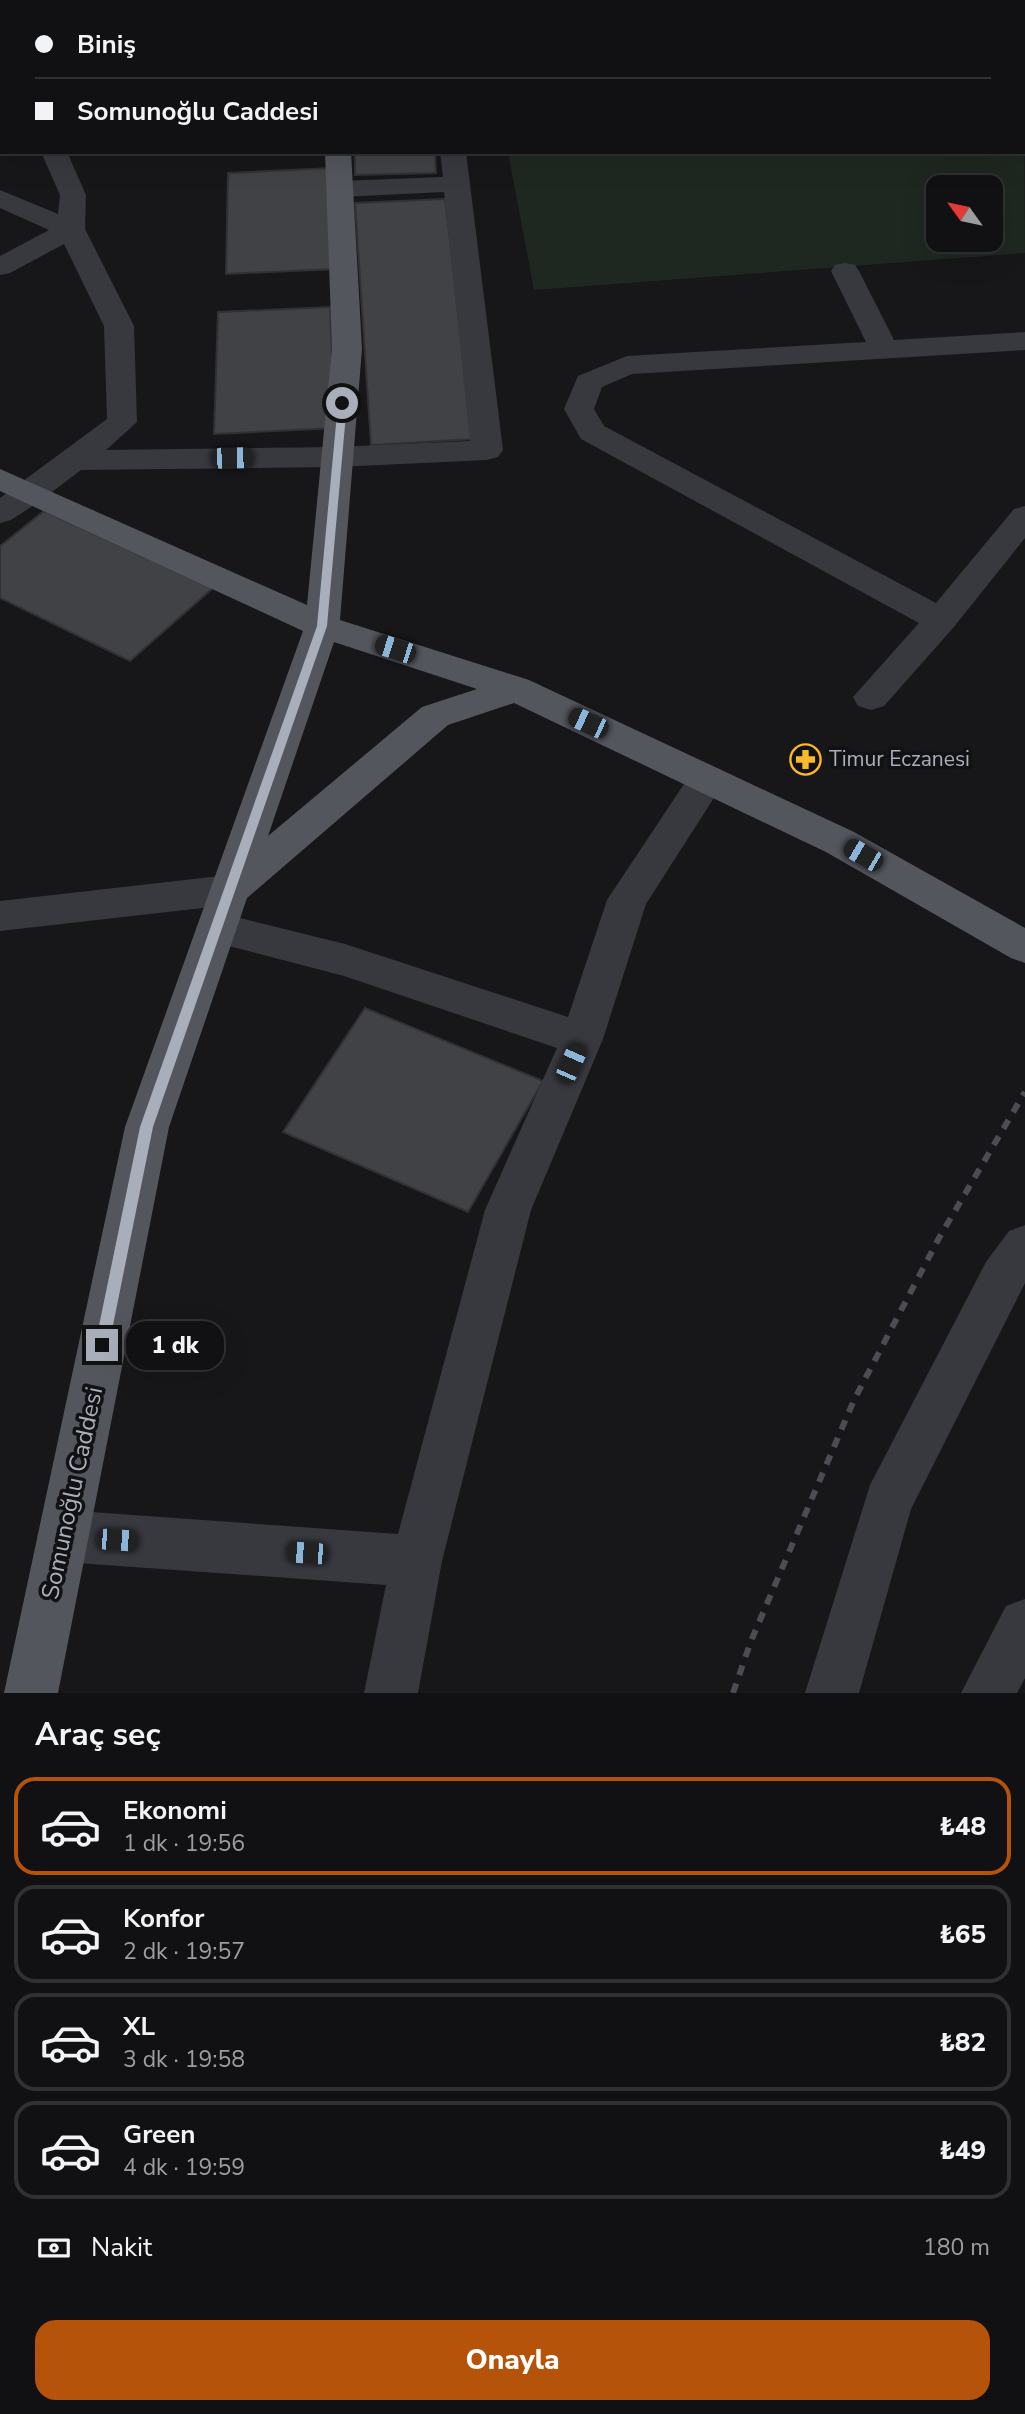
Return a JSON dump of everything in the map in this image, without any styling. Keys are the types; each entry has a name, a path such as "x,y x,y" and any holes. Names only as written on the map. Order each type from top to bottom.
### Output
{"main road":[{"name":"Somunoğlu Caddesi","path":"31,1693 147,1127 322,626 347,349 338,154"},
{"path":"15,486 322,626 516,689 840,842 1025,947"},
{"path":"223,909 435,716 516,689"}],"street":[{"path":"0,513 15,486 73,460 122,422 119,326 71,229 73,195 55,154"},
{"path":"73,460 337,457 487,450 453,154"},
{"path":"340,189 455,184"},
{"path":"0,198 71,229"},
{"path":"0,267 71,229"},
{"path":"845,271 884,349"},
{"path":"941,620 592,432 579,409 589,383 628,365 1025,341"},
{"path":"871,697 941,620 1025,516"},
{"path":"391,1693 416,1561 508,1210 582,1039 627,901 707,779"},
{"path":"0,916 223,909 345,960 582,1039"},
{"path":"832,1693 888,1503 1002,1277 1025,1246"},
{"path":"62,1536 416,1561"},
{"path":"988,1693 1025,1625"}],"shaded area":[{"path":"508,154 1024,154 1025,253 534,290"}],"building":[{"path":"355,154 435,154 436,173 355,175"},
{"path":"330,168 335,269 226,274 228,173"},
{"path":"445,199 474,439 371,445 355,203"},
{"path":"330,307 335,428 214,434 218,312"},
{"path":"44,511 213,588 130,661 0,598 0,546"},
{"path":"365,1008 543,1081 468,1212 283,1132"}],"railway":[{"path":"733,1693 751,1641 854,1400 939,1238 1025,1092"}],"place":[{"name":"Timur Eczanesi","path":"806,759"}],"route":[{"path":"102,1345 147,1127 322,626 342,403"}]}
